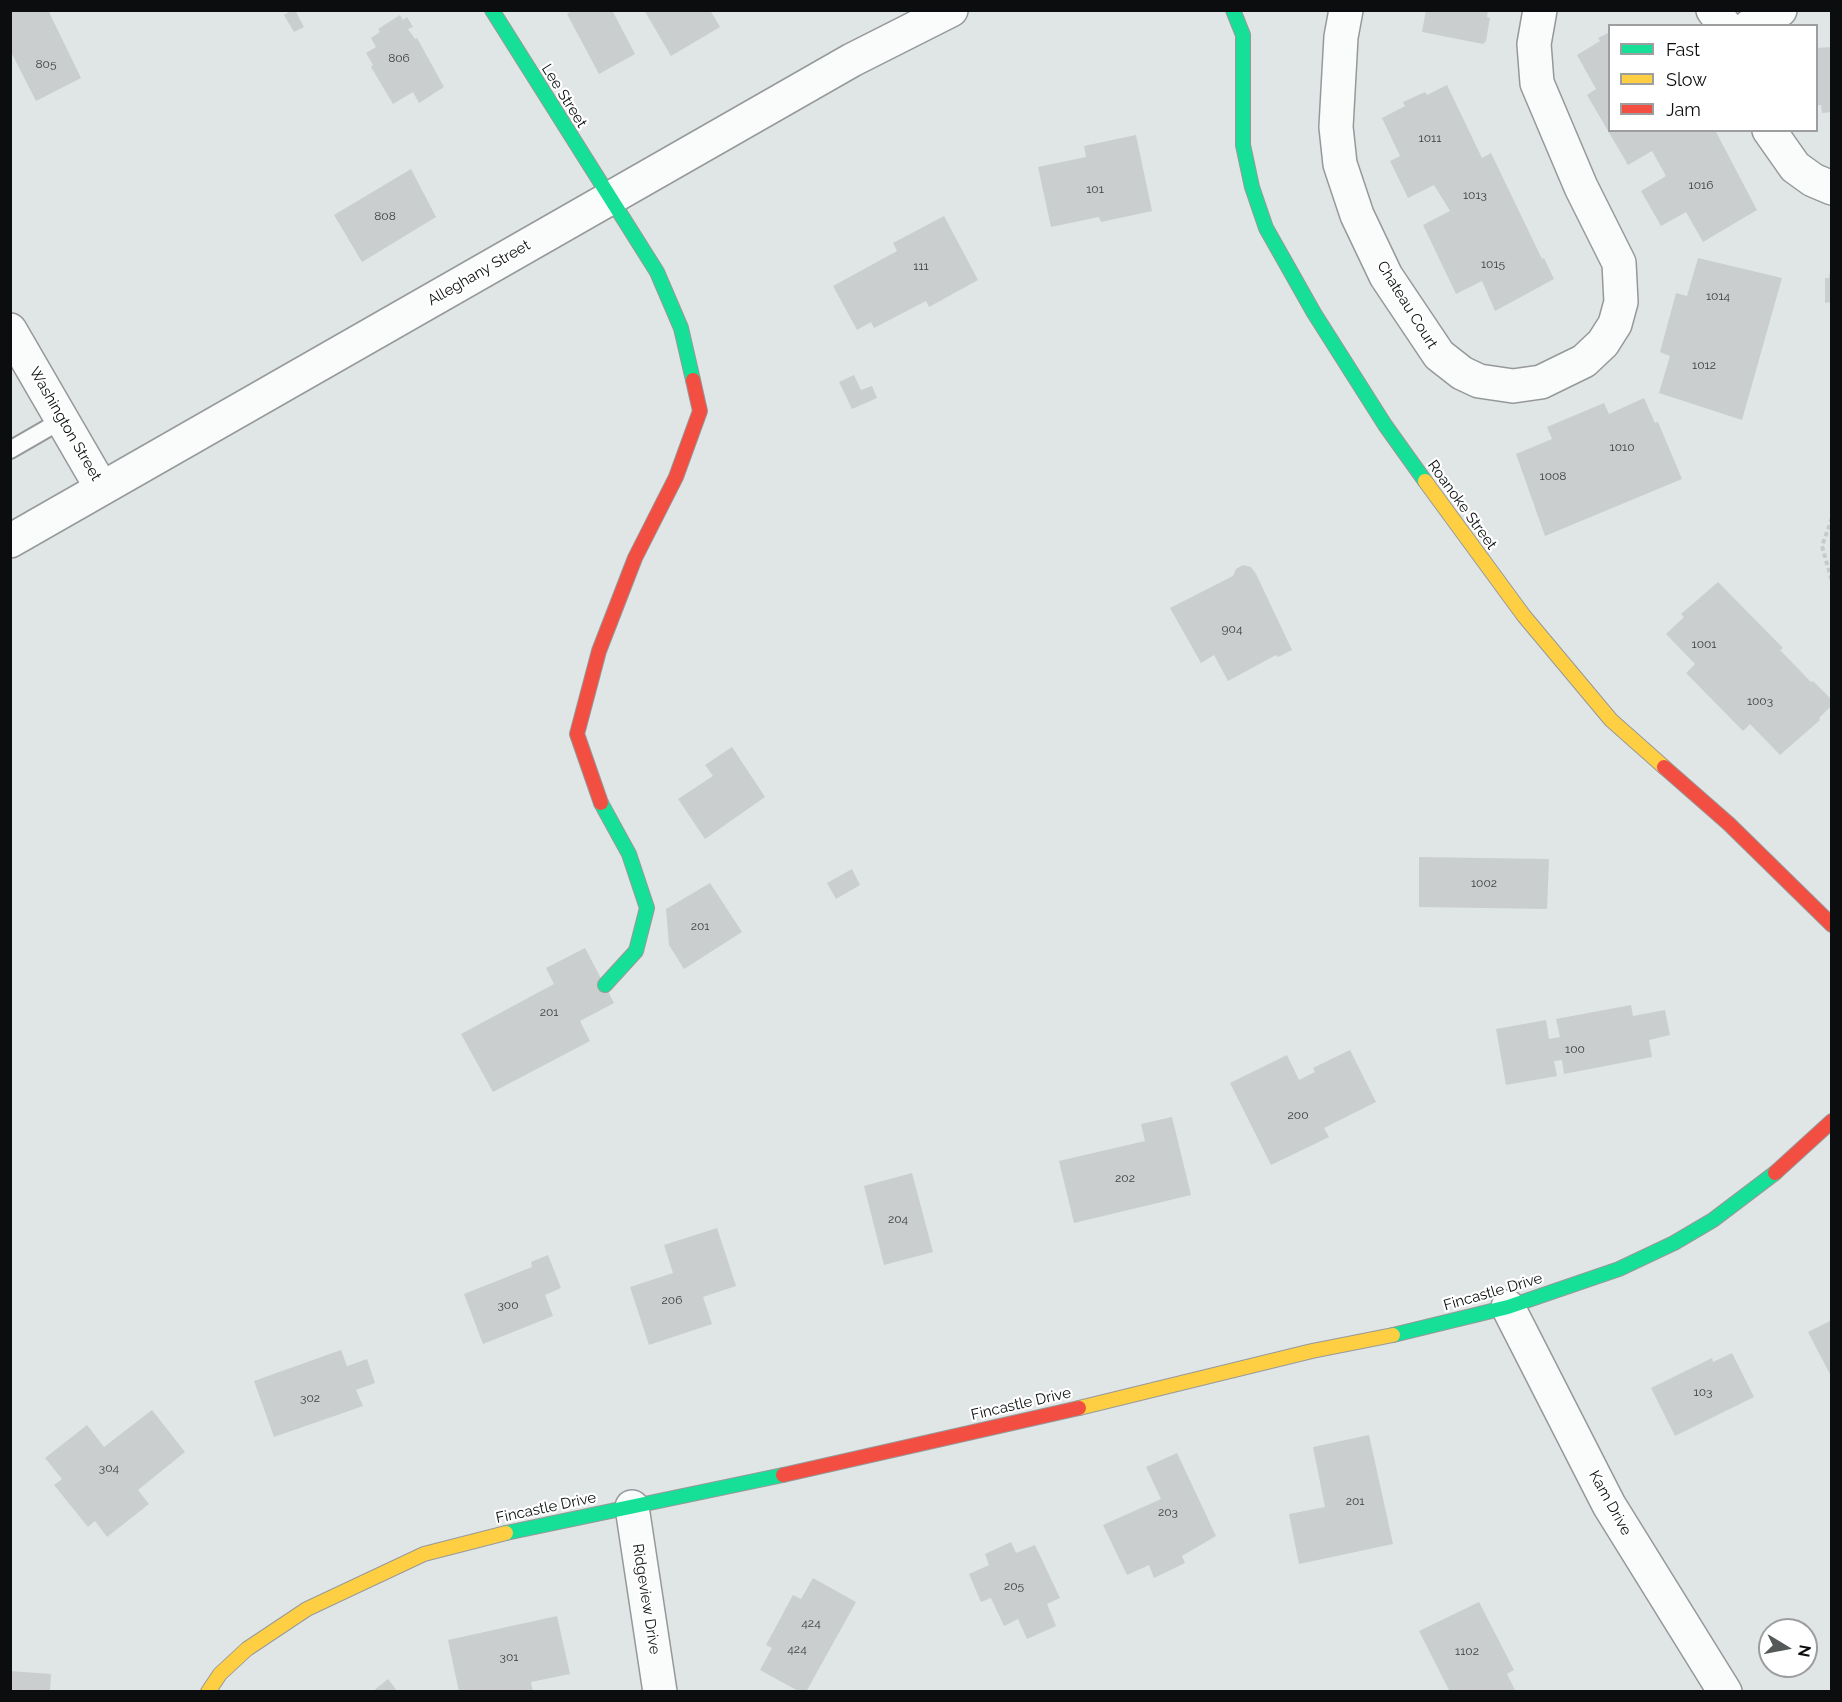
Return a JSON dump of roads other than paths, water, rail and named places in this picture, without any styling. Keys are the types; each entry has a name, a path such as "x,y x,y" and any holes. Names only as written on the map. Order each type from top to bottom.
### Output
{"street":[{"name":"Lee Street","path":"492,10 608,198 657,272 681,328 700,411 676,477 635,558 599,651 577,734 603,809 629,855 647,908 636,951 605,985"},
{"name":"Alleghany Street","path":"10,541 852,60 951,10"},
{"name":"Roanoke Street","path":"1233,10 1243,45 1245,64 1240,101 1243,145 1252,187 1262,217 1280,256 1314,314 1385,425 1524,616 1611,720 1729,824 1832,925"},
{"name":"Chateau Court","path":"1346,10 1341,37 1336,127 1340,164 1357,215 1386,276 1439,355 1462,373 1479,381 1513,386 1541,382 1584,361 1603,343 1615,324 1621,302 1622,279 1619,263 1581,187 1537,83 1534,44 1540,10"},
{"path":"1713,10 1724,24"},
{"path":"1754,24 1780,10"},
{"path":"1770,132 1796,167 1813,180 1832,188"},
{"name":"Washington Street","path":"10,330 101,487"},
{"name":"Fincastle Drive","path":"208,1692 220,1674 247,1649 307,1609 424,1554 470,1540 1042,1417 1508,1306 1619,1269 1674,1243 1713,1220 1762,1184 1832,1121"},
{"name":"Kam Drive","path":"1508,1306 1609,1505 1725,1692"},
{"name":"Ridgeview Drive","path":"632,1507 660,1692"}],"lane":[{"path":"10,450 62,420"}]}
